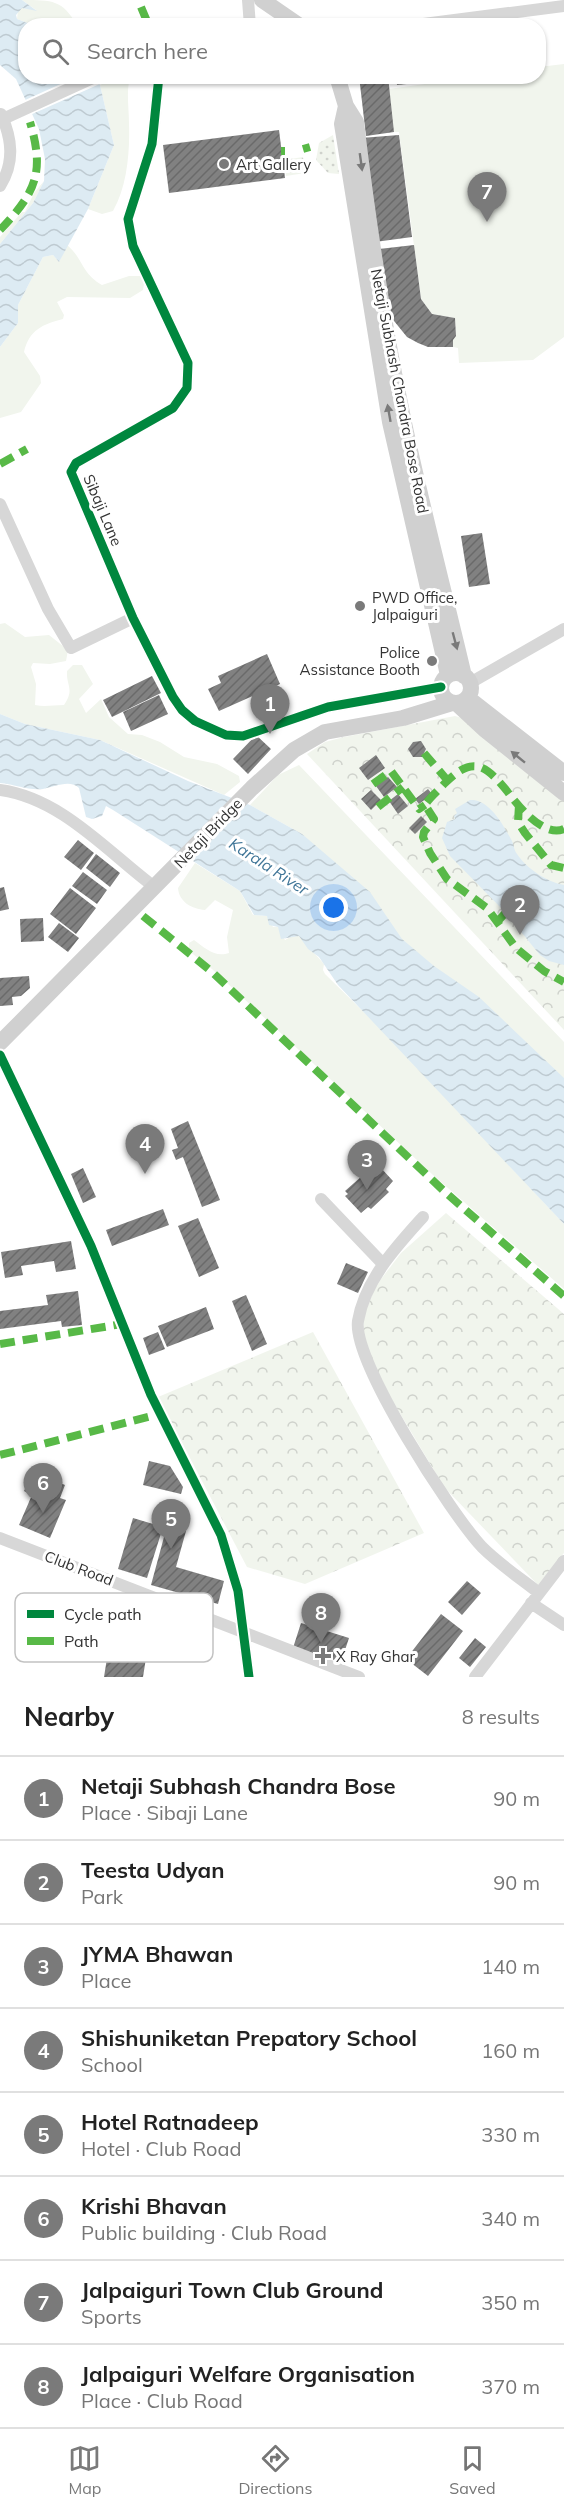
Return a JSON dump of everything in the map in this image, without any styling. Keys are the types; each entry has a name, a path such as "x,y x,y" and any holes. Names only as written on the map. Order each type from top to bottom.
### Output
{"street":[{"path":"248,0 249,18"},
{"path":"262,0 287,18"},
{"path":"470,18 564,6"},
{"path":"0,186 8,170 11,150 5,115 78,84"},
{"name":"Sibaji Lane","path":"158,84 152,144 128,219 134,246 186,354 189,380 183,396 173,408 76,463 70,472 134,618 173,697 182,710 195,721 226,735 243,736 344,703 455,690"},
{"name":"Netaji Subhash Chandra Bose Road","path":"339,84 346,106 356,122 371,234 403,420 436,569 455,690"},
{"name":"Netaji Subhash Chandra Bose Road","path":"346,106 339,130 390,422 455,690"},
{"path":"0,504 48,609 71,648 134,618"},
{"path":"252,788 325,732 403,718 564,628"},
{"path":"455,690 564,773"},
{"path":"252,788 290,743 322,722 455,690"},
{"path":"455,690 484,729 564,793"},
{"name":"Netaji Bridge","path":"0,1043 139,912 156,880 252,788"},
{"path":"0,790 29,797 53,808 156,880"},
{"path":"0,1055 91,1246 152,1396 222,1535 234,1573 249,1677"},
{"path":"321,1198 384,1264"},
{"path":"423,1217 384,1264 371,1286 358,1321 357,1334 361,1347 377,1385 451,1509 483,1547 564,1625"},
{"name":"Club Road","path":"0,1538 143,1593"},
{"path":"475,1677 564,1561"},
{"name":"Club Road","path":"213,1620 359,1677"}],"green space":[{"path":"22,0 56,3 73,18 17,19 18,10 22,8 36,10"},
{"path":"564,64 564,337 533,360 459,363 458,348 453,347 453,340 456,336 455,318 432,314 421,299 399,132 394,132 389,89 425,84 546,84 546,66"},
{"path":"129,84 128,158 122,191 113,211 102,214 88,209 114,145 100,85"},
{"path":"333,135 339,174 328,173 316,160 319,143"},
{"path":"303,157 305,173 286,176 284,160"},
{"path":"44,181 33,203 0,244 0,237 22,212 25,212 34,193"},
{"path":"67,245 90,276 102,285 129,276 141,276 144,284 143,290 130,298 67,297 57,302 64,315 63,319 49,323 33,333 24,352 40,376 41,383 21,412 0,418 0,347 18,323 18,305 43,257 53,255 59,262"},
{"path":"5,623 25,637 49,635 68,650 66,661 50,664 33,663 31,667 36,684 35,705 64,705 70,691 67,671 73,665 82,665 93,684 79,699 86,713 101,699 109,717 128,734 142,735 160,742 184,757 217,764 239,776 240,782 224,795 100,740 25,724 0,714 0,624"},
{"path":"455,716 462,718 564,800 564,1030 307,754 325,742 344,737"},
{"path":"299,765 564,1042 564,1091 439,979 302,834 250,805 278,775"},
{"path":"195,863 240,891 253,915 267,916 273,927 278,927 285,940 294,935 299,936 324,964 325,974 387,1035 564,1224 564,1289 433,1175 212,969 189,951 189,943 194,940 215,953 229,953 227,937 233,910 215,900 205,910 195,908 184,901 178,888"},
{"path":"446,1213 564,1314 564,1553 538,1585 444,1487 386,1390 365,1344 363,1318 375,1287 401,1253"},
{"path":"313,1332 424,1533 305,1584 247,1567 158,1397"}],"water":[{"path":"0,0 22,0 37,11 22,8 16,15 18,19 18,83 0,65"},
{"path":"18,84 99,84 114,145 88,209 59,262 53,255 43,257 18,305 18,323 0,347 0,244 33,203 44,181 45,159 39,129"},
{"name":"Karala River","path":"0,714 25,724 100,740 188,781 250,805 302,834 370,892 402,939 434,966 479,997 564,1078 564,1224 338,985 319,957 308,949 299,936 281,939 278,927 269,925 267,916 254,915 240,891 106,806 102,816 92,819 86,817 79,788 75,785 57,785 38,789 0,783"},
{"path":"470,800 483,803 490,808 526,865 544,878 564,885 564,965 549,961 540,955 504,911 450,856 442,838 447,822 455,819 454,816 457,813 455,809"}],"pier":[{"path":"61,84 100,84 30,115 23,101"}],"building":[{"path":"360,84 389,84 394,132 366,136"},
{"name":"Art Gallery","path":"279,130 285,178 169,193 163,145"},
{"path":"399,135 412,237 375,242 361,138"},
{"path":"414,245 421,299 432,314 455,318 456,336 453,340 453,347 428,347 418,343 407,337 390,316 379,249"},
{"path":"482,533 490,584 469,587 461,536"},
{"path":"267,654 280,684 219,711 208,689 221,683 218,676"},
{"path":"152,676 161,693 112,717 103,700"},
{"path":"159,695 168,714 131,731 123,712"},
{"path":"256,735 271,749 248,774 233,759"},
{"path":"421,741 426,749 422,757 413,757 408,749 413,742"},
{"path":"376,755 385,768 368,780 359,768"},
{"path":"388,777 397,787 384,797 376,786"},
{"path":"428,789 432,794 419,804 415,799"},
{"path":"371,790 381,800 371,810 361,799"},
{"path":"398,794 408,806 398,814 389,801"},
{"path":"421,816 427,822 415,834 409,828"},
{"path":"78,840 94,853 81,870 64,857"},
{"path":"96,854 120,873 110,887 86,868"},
{"path":"83,872 107,890 97,904 72,886"},
{"path":"4,887 9,909 0,911 0,888"},
{"path":"70,888 96,908 76,934 50,914"},
{"path":"43,918 44,941 21,942 20,919"},
{"path":"59,923 79,938 68,952 48,937"},
{"path":"29,976 30,988 21,996 12,997 13,1005 0,1006 0,978"},
{"path":"188,1121 220,1200 202,1207 183,1157 176,1160 172,1150 178,1148 171,1129"},
{"path":"83,1168 96,1197 83,1203 71,1174"},
{"path":"371,1168 376,1173 381,1168 393,1181 386,1189 389,1192 371,1209 368,1207 361,1213 345,1196 348,1194 345,1191"},
{"path":"163,1209 169,1225 112,1246 106,1230"},
{"path":"198,1218 219,1268 199,1277 178,1226"},
{"path":"71,1241 76,1269 56,1272 54,1261 21,1266 23,1275 5,1278 1,1252"},
{"path":"346,1263 368,1272 358,1293 337,1284"},
{"path":"78,1291 82,1325 62,1327 61,1321 0,1329 0,1311 48,1305 46,1295"},
{"path":"246,1295 267,1344 252,1351 232,1301"},
{"path":"206,1307 214,1329 167,1347 158,1326"},
{"path":"158,1332 165,1349 149,1355 143,1338"},
{"path":"149,1461 170,1466 183,1487 181,1494 143,1485"},
{"path":"55,1481 65,1485 60,1498 66,1500 50,1538 19,1525 32,1495 24,1491 28,1483 40,1488 42,1483 53,1487"},
{"path":"133,1518 163,1527 147,1578 118,1569"},
{"path":"167,1526 186,1531 176,1567 224,1581 218,1604 213,1603 213,1593 179,1593 151,1585"},
{"path":"467,1581 481,1593 462,1615 448,1602"},
{"path":"441,1614 463,1631 428,1676 406,1659"},
{"path":"301,1623 349,1638 341,1662 293,1648"},
{"path":"475,1638 486,1647 470,1667 459,1658"},
{"path":"106,1662 145,1662 143,1677 104,1677"}],"marked path":[{"path":"141,7 146,18"},
{"path":"0,230 22,204 34,181 37,155 30,122"},
{"path":"303,149 310,147"},
{"path":"0,464 27,449"},
{"path":"424,753 448,781"},
{"path":"564,829 556,831 540,825 525,812 491,774 477,766 462,769 444,784 425,805 434,819 423,837 430,853 447,879 487,908 516,948 544,971 564,982"},
{"path":"373,784 391,771 419,809 425,805"},
{"path":"378,807 403,787"},
{"path":"519,805 518,822 525,833 551,865 564,868"},
{"path":"498,921 520,897"},
{"path":"143,916 211,971 445,1192 564,1296"},
{"path":"0,1344 122,1324"},
{"path":"0,1455 152,1416"}],"cycle path":[{"path":"158,84 152,144 128,219 133,246 188,363 187,388 173,408 76,463 71,472 133,618 173,697 182,710 195,721 226,735 243,736 328,707 441,687"},
{"path":"0,1055 91,1246 151,1395 221,1535 238,1591 249,1677"}],"place":[{"name":"Art Gallery","path":"224,164"},
{"name":"Jalpaiguri Town Club Ground","path":"487,222"},
{"name":"PWD Office, Jalpaiguri","path":"360,606"},
{"name":"Police Assistance Booth","path":"432,661"},
{"name":"Netaji Subhash Chandra Bose","path":"270,734"},
{"name":"Teesta Udyan","path":"520,935"},
{"name":"Shishuniketan Prepatory School","path":"145,1174"},
{"name":"JYMA Bhawan","path":"367,1190"},
{"name":"Krishi Bhavan","path":"43,1513"},
{"name":"Hotel Ratnadeep","path":"171,1549"},
{"name":"Jalpaiguri Welfare Organisation","path":"321,1643"},
{"name":"X Ray Ghar","path":"323,1656"}]}
